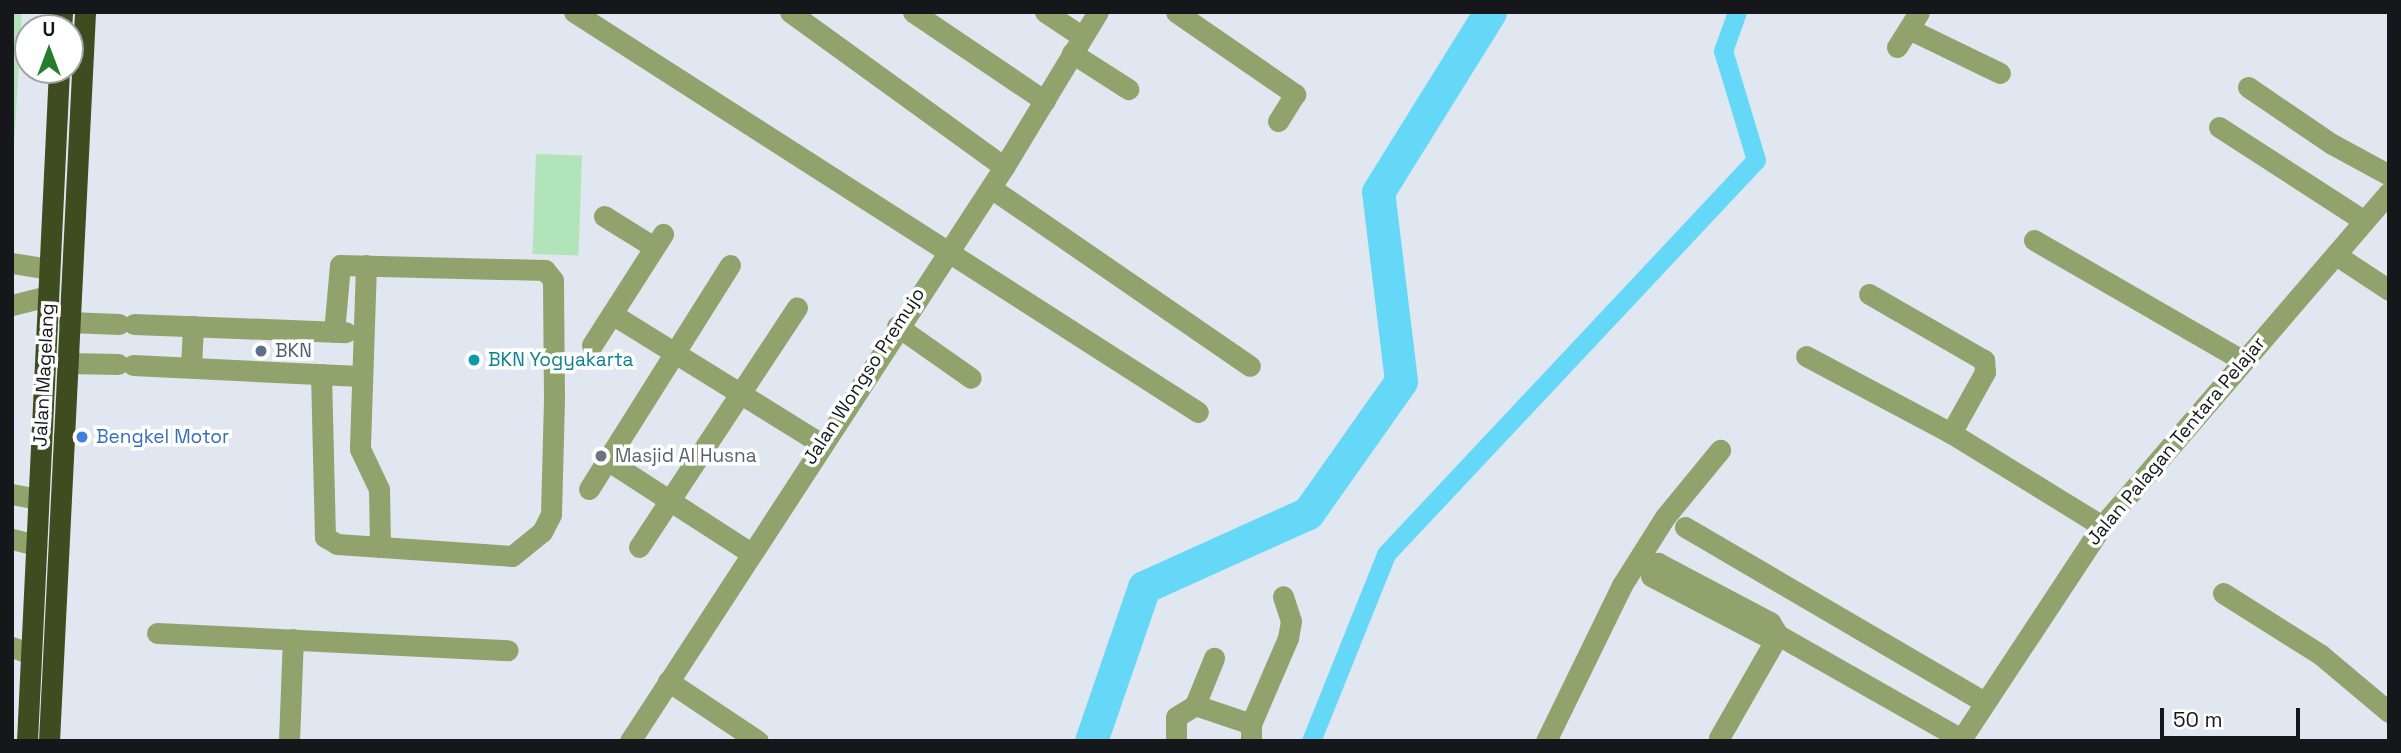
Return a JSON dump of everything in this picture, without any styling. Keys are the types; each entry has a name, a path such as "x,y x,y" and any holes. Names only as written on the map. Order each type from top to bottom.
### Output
{"highway":[{"name":"Jalan Magelang","path":"49,741 85,12"},
{"name":"Jalan Magelang","path":"27,741 22,651 36,545 58,84"},
{"path":"40,462 63,463"}],"street":[{"path":"574,12 1198,412"},
{"path":"790,12 1004,167"},
{"path":"913,12 1045,101"},
{"path":"1045,12 1076,45 1128,89"},
{"name":"Jalan Wongso Premujo","path":"630,741 820,443 946,250 991,188 1098,12"},
{"path":"1176,12 1295,94 1278,121"},
{"path":"1897,47 1913,18 2000,73"},
{"path":"2248,87 2332,144 2389,175"},
{"path":"2219,127 2363,220"},
{"path":"991,188 1250,366"},
{"name":"Jalan Palagan Tentara Pelajar","path":"1961,740 2102,526 2389,192"},
{"path":"592,345 659,240 604,216"},
{"path":"2034,240 2242,360"},
{"path":"2336,255 2389,290"},
{"path":"12,263 49,269"},
{"path":"366,265 360,376 360,449 379,489 380,547"},
{"path":"321,374 321,525 325,537 337,544 512,556 542,532 551,514 553,280 545,270 366,265 338,268 334,332"},
{"path":"589,489 730,265"},
{"path":"1869,294 1984,360 1985,372 1951,433"},
{"path":"12,305 48,296"},
{"path":"639,547 739,390 797,307"},
{"path":"612,314 739,390 820,443"},
{"path":"69,322 362,333"},
{"path":"191,367 193,326"},
{"path":"897,326 971,378"},
{"path":"1806,356 1951,433 2102,526"},
{"path":"68,363 360,376"},
{"path":"1546,741 1622,585 1665,517 1720,450"},
{"path":"607,460 749,552"},
{"path":"12,494 38,499"},
{"path":"1685,527 1984,702"},
{"path":"12,539 36,545"},
{"path":"1778,635 1762,635 1651,576 1658,563 1770,622 1778,635 1961,740"},
{"path":"2223,593 2321,655 2389,712"},
{"path":"1195,705 1251,732 1288,638 1291,621 1283,596"},
{"path":"157,633 509,650"},
{"path":"1719,738 1778,635"},
{"path":"289,741 292,639"},
{"path":"1176,741 1176,717 1195,705 1214,658"},
{"path":"668,681 758,741"}],"green space":[{"path":"12,12 22,12 14,14 14,84 18,84 12,178"},
{"path":"536,154 582,156 578,256 533,254"}],"waterway":[{"path":"1091,741 1144,587 1308,513 1401,381 1378,192 1490,12"},
{"path":"1311,741 1386,554 1756,160 1723,51 1737,12"}],"place":[{"name":"BKN","path":"261,351"},
{"name":"BKN Yogyakarta","path":"474,360"},
{"name":"Bengkel Motor","path":"82,437"},
{"name":"Masjid Al Husna","path":"601,456"}]}
